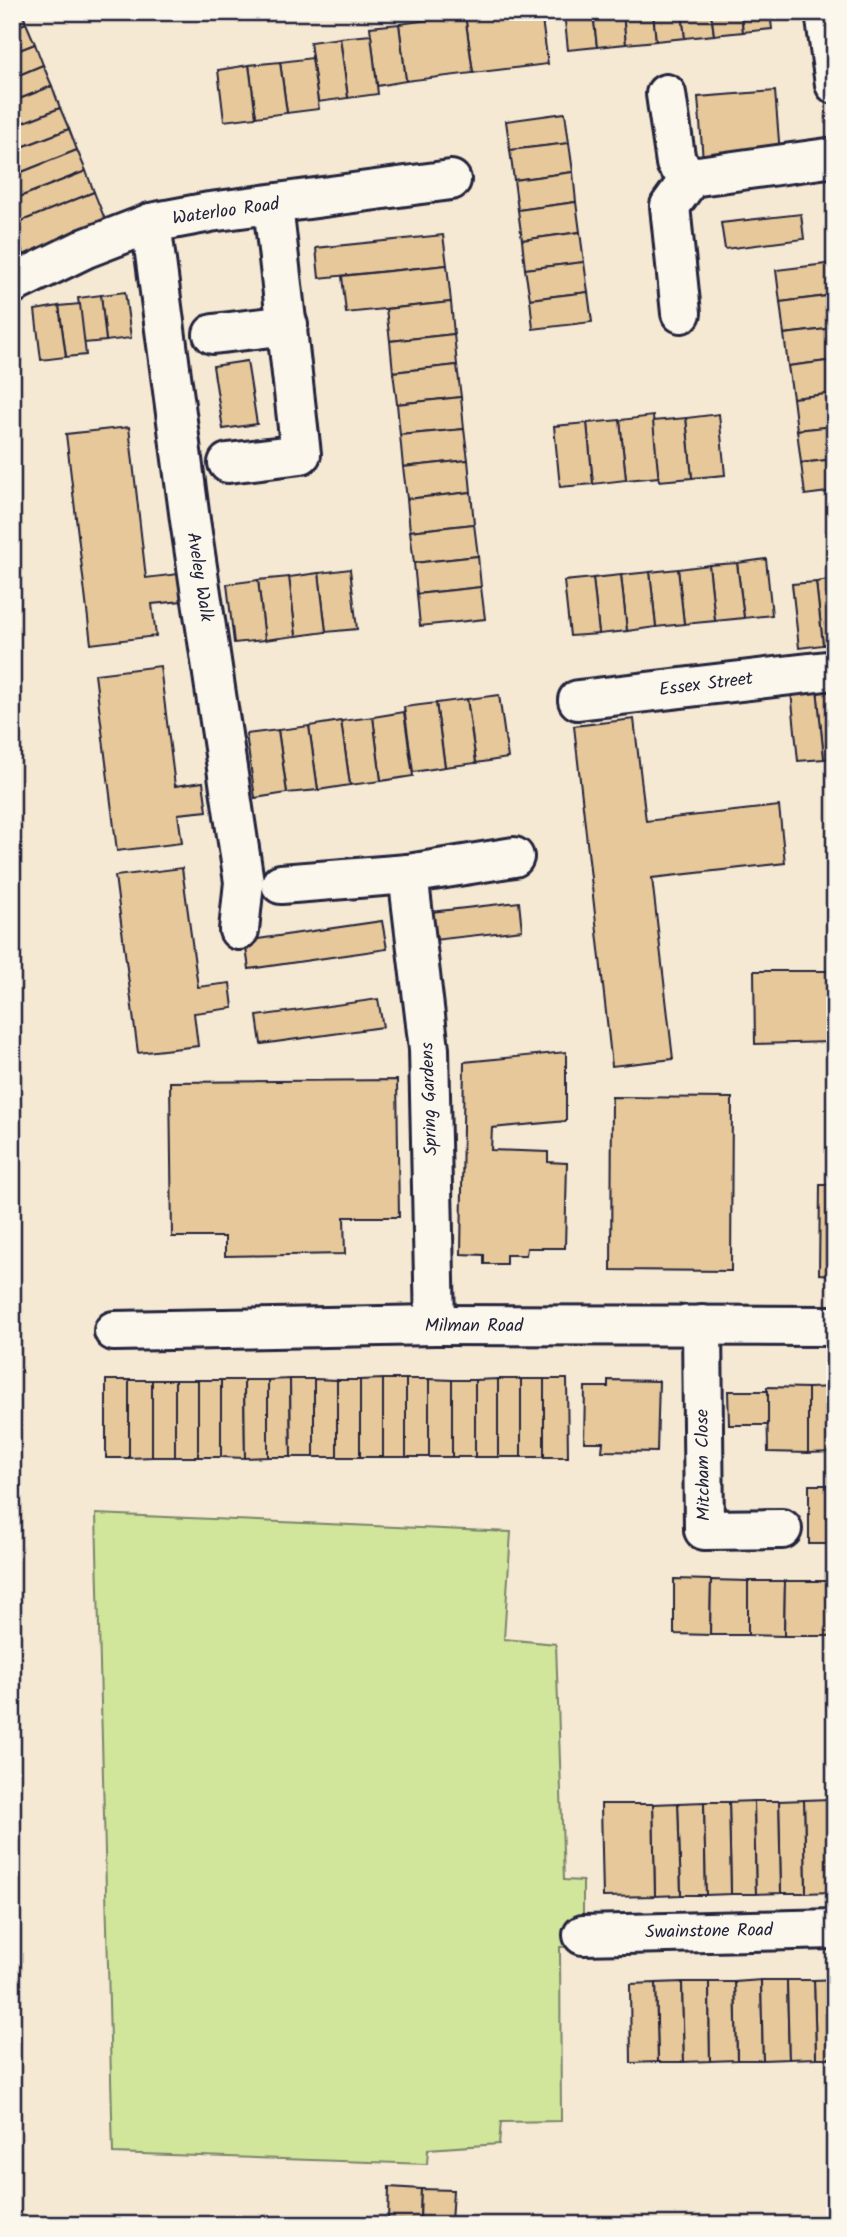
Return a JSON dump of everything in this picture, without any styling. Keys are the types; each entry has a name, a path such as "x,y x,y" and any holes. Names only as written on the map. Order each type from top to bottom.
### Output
{"street":[{"path":"666,94 676,163 691,177"},
{"path":"681,313 670,206 691,177 835,157"},
{"name":"Waterloo Road","path":"12,284 86,248 151,223 210,212 451,180"},
{"path":"228,463 301,454 273,205"},
{"name":"Aveley Walk","path":"151,223 190,520 244,882 239,930"},
{"path":"213,334 288,325"},
{"name":"Essex Street","path":"578,700 835,670"},
{"path":"281,884 408,874 514,857"},
{"name":"Spring Gardens","path":"408,874 429,1049 435,1325"},
{"name":"Milman Road","path":"114,1331 435,1325 835,1326"},
{"name":"Mitcham Close","path":"702,1325 704,1530 782,1529"},
{"name":"Swainstone Road","path":"583,1935 835,1928"}],"green space":[{"path":"96,1514 511,1532 504,1639 556,1644 564,1880 583,1881 583,1946 560,1947 561,2121 501,2122 499,2144 428,2149 427,2164 113,2153"}],"building":[{"path":"12,12 22,12 26,23 12,29"},
{"path":"541,12 548,64 473,73 465,15"},
{"path":"564,12 593,12 597,47 568,50"},
{"path":"593,12 623,12 626,44 597,47"},
{"path":"623,12 653,12 656,41 626,44"},
{"path":"653,12 682,12 685,38 656,41"},
{"path":"682,12 711,12 714,35 685,38"},
{"path":"711,12 741,12 743,32 714,35"},
{"path":"741,12 770,12 772,29 743,32"},
{"path":"465,15 473,73 406,81 399,24"},
{"path":"26,23 35,44 12,53 12,29"},
{"path":"399,24 406,81 377,86 370,27"},
{"path":"371,35 378,94 348,98 340,38"},
{"path":"340,38 348,98 318,102 310,42"},
{"path":"35,44 43,65 12,78 12,53"},
{"path":"312,58 319,109 287,113 280,62"},
{"path":"280,62 287,113 256,117 249,65"},
{"path":"43,65 52,86 12,102 12,78"},
{"path":"249,65 256,117 224,121 218,70"},
{"path":"52,86 60,108 12,127 12,102"},
{"path":"775,91 780,154 703,160 698,97"},
{"path":"60,108 69,129 12,151 12,127"},
{"path":"565,113 569,143 510,150 506,121"},
{"path":"69,129 77,150 12,176 12,151"},
{"path":"569,143 573,172 514,180 510,150"},
{"path":"77,150 86,171 12,200 12,176"},
{"path":"86,171 94,192 12,225 12,200"},
{"path":"573,172 576,202 518,210 514,180"},
{"path":"94,192 106,222 24,255 12,225"},
{"path":"576,202 580,232 522,240 518,210"},
{"path":"801,214 804,239 725,249 721,223"},
{"path":"580,232 584,262 525,269 522,240"},
{"path":"443,235 447,265 319,278 316,248"},
{"path":"584,262 588,292 530,299 525,269"},
{"path":"835,263 835,295 780,302 776,270"},
{"path":"447,265 451,302 346,313 342,276"},
{"path":"125,292 131,338 106,341 101,295"},
{"path":"588,292 592,322 533,329 530,299"},
{"path":"101,295 106,341 84,343 78,298"},
{"path":"835,295 835,328 784,334 780,302"},
{"path":"451,302 454,334 390,341 386,309"},
{"path":"80,304 86,355 66,357 59,306"},
{"path":"59,306 66,357 41,360 35,310"},
{"path":"835,328 835,360 788,366 784,334"},
{"path":"454,334 457,365 393,372 390,341"},
{"path":"835,360 835,393 793,398 788,366"},
{"path":"247,361 257,424 223,429 213,366"},
{"path":"457,365 461,397 397,404 393,372"},
{"path":"835,393 835,426 797,430 793,398"},
{"path":"461,397 464,429 400,435 397,404"},
{"path":"719,414 725,475 692,478 686,418"},
{"path":"653,416 659,477 626,480 620,420"},
{"path":"686,418 692,478 659,481 653,421"},
{"path":"620,420 626,480 593,484 587,423"},
{"path":"587,423 593,484 560,487 554,426"},
{"path":"835,426 835,459 801,463 797,430"},
{"path":"129,427 146,578 178,574 182,601 152,604 156,636 91,644 66,434"},
{"path":"464,429 468,460 403,467 400,435"},
{"path":"835,459 835,491 805,495 801,463"},
{"path":"468,460 471,492 407,499 403,467"},
{"path":"471,492 474,524 410,531 407,499"},
{"path":"474,524 478,556 414,563 410,531"},
{"path":"478,556 481,587 417,594 414,563"},
{"path":"766,559 772,615 744,618 737,563"},
{"path":"737,563 744,618 715,621 709,565"},
{"path":"709,565 715,621 684,624 678,569"},
{"path":"350,569 357,629 326,632 319,573"},
{"path":"678,569 684,624 656,627 650,572"},
{"path":"650,572 656,627 627,631 621,575"},
{"path":"319,573 326,632 296,636 289,577"},
{"path":"621,575 627,631 599,634 593,578"},
{"path":"289,577 296,636 265,640 258,580"},
{"path":"593,578 599,634 570,636 564,581"},
{"path":"835,579 835,643 823,645 816,582"},
{"path":"258,580 265,640 234,643 227,584"},
{"path":"816,582 823,645 799,648 792,584"},
{"path":"481,587 485,619 420,626 417,594"},
{"path":"160,666 175,786 203,782 207,811 178,814 182,843 117,851 95,674"},
{"path":"835,686 835,758 824,759 817,688"},
{"path":"817,688 824,759 798,761 791,691"},
{"path":"499,695 508,758 476,763 467,699"},
{"path":"467,699 476,763 445,767 436,703"},
{"path":"436,703 445,767 413,772 404,707"},
{"path":"404,712 413,776 381,781 373,717"},
{"path":"373,717 381,781 350,785 341,721"},
{"path":"634,719 646,821 779,806 785,863 652,878 673,1059 612,1066 574,726"},
{"path":"341,721 350,785 318,790 309,726"},
{"path":"309,726 318,790 287,793 278,730"},
{"path":"278,730 287,793 255,798 246,734"},
{"path":"182,868 198,987 230,983 233,1008 194,1013 198,1046 138,1053 115,876"},
{"path":"519,902 522,930 434,940 431,912"},
{"path":"382,921 387,949 249,969 245,941"},
{"path":"754,971 830,971 831,1042 755,1044"},
{"path":"378,999 383,1027 261,1044 257,1016"},
{"path":"566,1052 566,1121 492,1128 491,1150 548,1152 548,1162 567,1163 565,1248 527,1248 526,1255 506,1255 506,1264 484,1264 484,1255 461,1254 464,1062"},
{"path":"397,1080 399,1217 344,1217 345,1254 225,1256 225,1237 172,1237 170,1082"},
{"path":"612,1097 732,1098 731,1271 611,1270"},
{"path":"820,1185 835,1185 835,1275 819,1274"},
{"path":"290,1379 291,1457 268,1457 268,1380"},
{"path":"290,1379 314,1379 314,1457 291,1457"},
{"path":"314,1379 337,1380 337,1457 314,1457"},
{"path":"383,1379 383,1457 360,1457 360,1380"},
{"path":"383,1379 406,1379 406,1457 383,1457"},
{"path":"406,1379 429,1379 429,1457 406,1457"},
{"path":"429,1379 452,1380 452,1457 429,1457"},
{"path":"498,1379 498,1457 475,1457 475,1380"},
{"path":"498,1379 521,1379 521,1457 498,1457"},
{"path":"521,1379 544,1379 544,1457 521,1457"},
{"path":"544,1379 567,1379 568,1457 544,1457"},
{"path":"106,1380 129,1380 129,1458 106,1458"},
{"path":"129,1380 152,1380 152,1457 129,1458"},
{"path":"152,1380 175,1380 175,1457 152,1457"},
{"path":"175,1380 198,1380 198,1457 175,1457"},
{"path":"198,1380 221,1380 221,1457 198,1457"},
{"path":"221,1380 244,1380 245,1458 221,1457"},
{"path":"244,1380 268,1380 268,1457 245,1458"},
{"path":"337,1380 360,1380 360,1457 337,1457"},
{"path":"452,1380 475,1380 475,1457 452,1457"},
{"path":"608,1380 659,1381 657,1452 602,1451 603,1442 584,1442 585,1387 608,1387"},
{"path":"767,1387 808,1388 808,1453 768,1452"},
{"path":"835,1387 835,1452 808,1453 808,1388"},
{"path":"728,1391 768,1391 768,1425 729,1425"},
{"path":"809,1485 835,1485 835,1544 809,1544"},
{"path":"674,1579 711,1580 710,1635 674,1634"},
{"path":"711,1580 748,1581 748,1635 710,1635"},
{"path":"748,1581 785,1581 784,1636 748,1635"},
{"path":"785,1581 835,1581 835,1636 784,1636"},
{"path":"829,1799 831,1892 806,1893 804,1800"},
{"path":"829,1799 835,1799 835,1892 831,1892"},
{"path":"804,1800 806,1893 781,1893 779,1801"},
{"path":"754,1801 756,1894 731,1894 729,1802"},
{"path":"754,1801 779,1801 781,1893 756,1894"},
{"path":"704,1802 706,1895 681,1895 678,1803"},
{"path":"704,1802 729,1802 731,1894 706,1895"},
{"path":"678,1803 681,1895 655,1896 653,1804"},
{"path":"601,1804 653,1804 655,1896 603,1897"},
{"path":"835,1979 835,2058 816,2058 814,1980"},
{"path":"761,1980 763,2060 737,2060 735,1982"},
{"path":"761,1980 787,1980 789,2059 763,2060"},
{"path":"787,1980 814,1980 816,2058 789,2059"},
{"path":"682,1982 684,2062 658,2062 656,1983"},
{"path":"682,1982 709,1982 710,2061 684,2062"},
{"path":"709,1982 735,1982 737,2060 710,2061"},
{"path":"656,1983 658,2062 631,2063 630,1984"},
{"path":"389,2187 421,2189 420,2222 388,2220"},
{"path":"421,2189 453,2190 451,2223 420,2222"},
{"path":"388,2220 420,2222 420,2225 387,2225"},
{"path":"420,2222 451,2223 451,2225 420,2225"}]}
